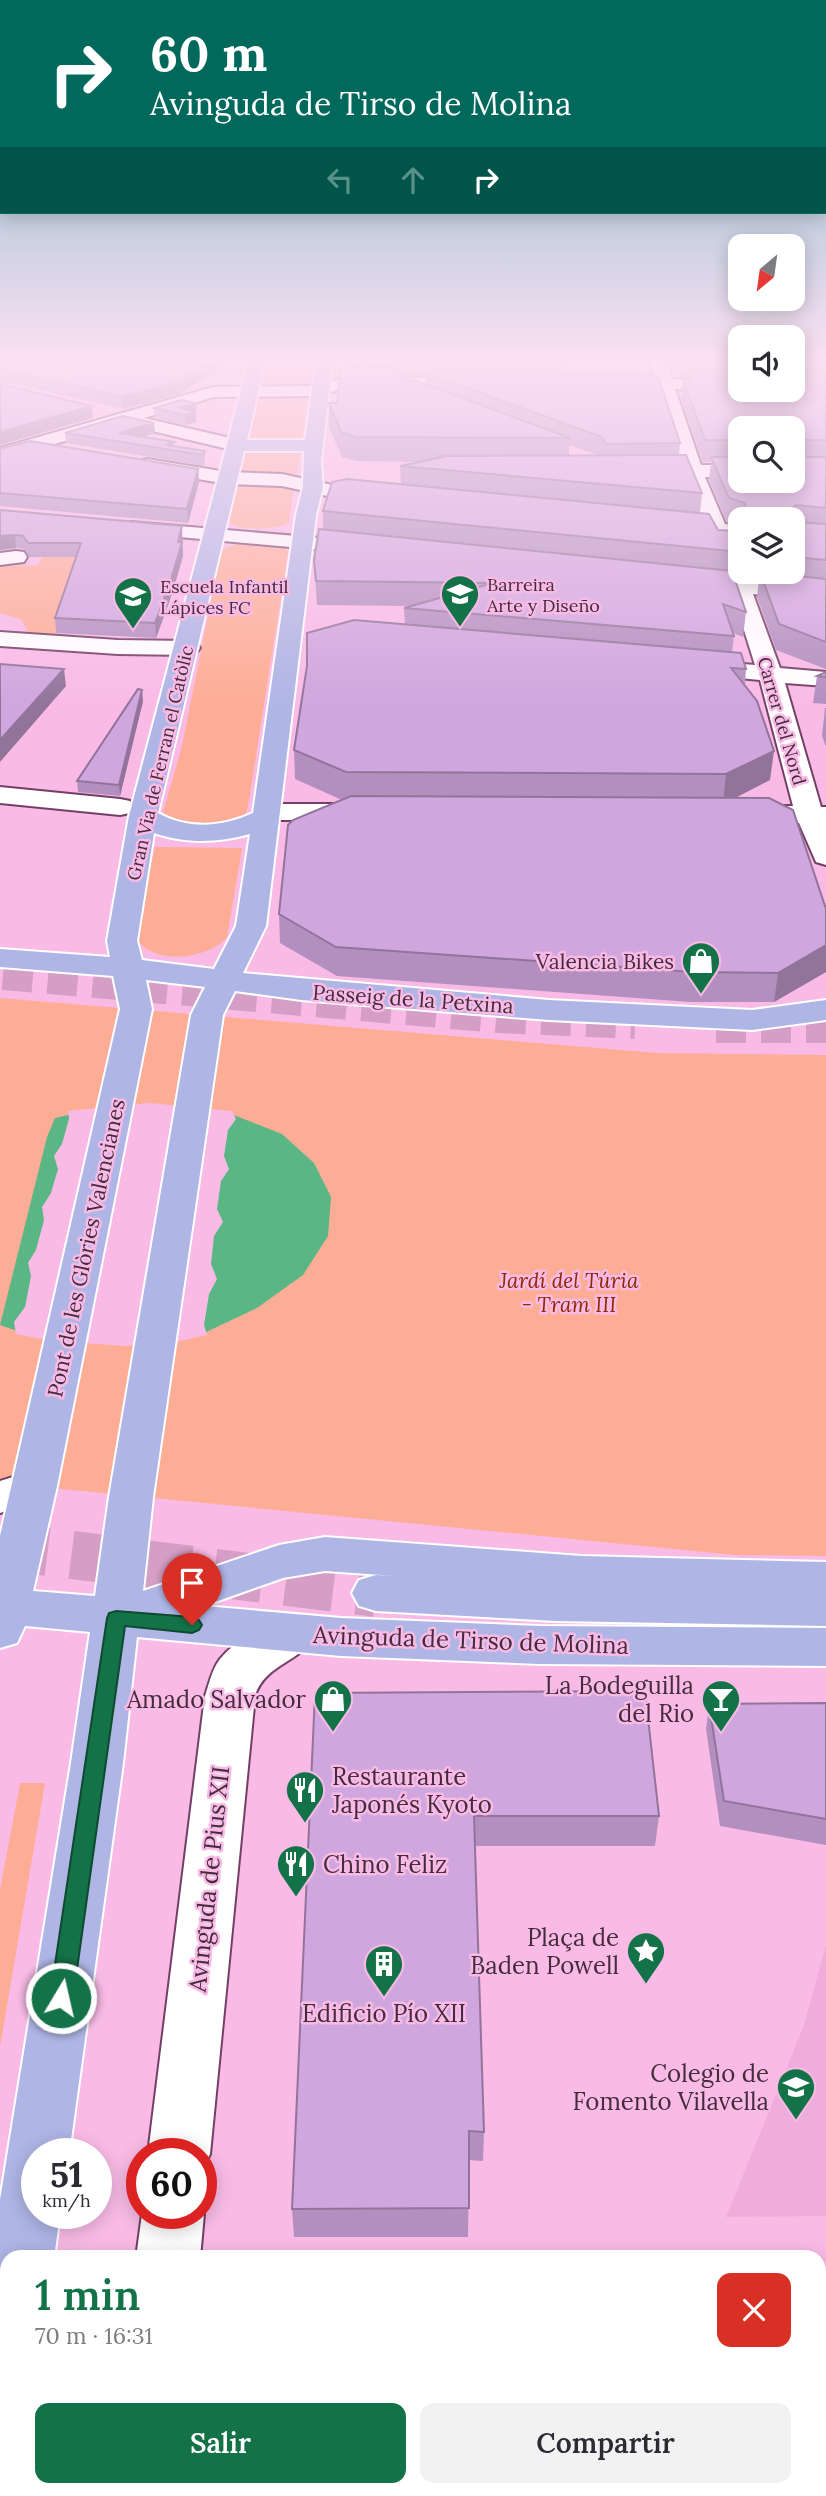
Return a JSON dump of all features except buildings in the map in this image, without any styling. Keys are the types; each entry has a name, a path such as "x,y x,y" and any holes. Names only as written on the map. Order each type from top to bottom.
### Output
{"main road":[{"name":"Gran Via de Ferran el Catòlic","path":"136,1009 122,941 132,811 188,648 228,473"},
{"path":"40,2138 91,1616 131,1497 206,1015 251,926 267,814 301,632 303,542 312,473"},
{"path":"132,811 170,829 201,833 231,832 267,814"},
{"name":"Passeig de la Petxina","path":"1,970 126,968 314,992 701,1018 752,1020 826,1010"},
{"name":"Pont de les Glòries Valencianes","path":"2,1614 18,1492 136,1009"},
{"path":"91,1616 279,1562 325,1554 581,1573 826,1579"},
{"name":"Avinguda de Tirso de Molina","path":"376,1592 555,1603 826,1608"},
{"name":"Avinguda de Tirso de Molina","path":"2,1614 91,1616 293,1634 540,1644 826,1647"},
{"path":"23,2250 27,2229"}],"street":[{"path":"199,473 227,478 282,480 295,473"},
{"path":"321,473 341,493 398,499"},
{"path":"339,473 341,493"},
{"path":"694,473 727,555"},
{"path":"647,523 728,531"},
{"path":"105,525 145,529 210,546 303,542 392,551"},
{"path":"668,579 826,595"},
{"name":"Carrer del Nord","path":"746,587 742,594 818,814 826,856"},
{"path":"0,639 118,647 188,648"},
{"path":"675,665 826,678"},
{"path":"0,795 132,811"},
{"path":"267,814 396,812"},
{"path":"713,814 818,814"},
{"name":"Avinguda de Pius XII","path":"181,2138 230,1696 237,1673 256,1656 293,1634"},
{"path":"169,2250 171,2229"}],"shaded area":[{"path":"86,1111 231,1114 282,1134 314,1163 331,1197 328,1236 303,1275 257,1308 202,1334 20,1332 0,1325 47,1137 55,1118"},
{"name":"Colegio de Fomento Vilavella","path":"826,1945 826,2216 726,2217 804,2025"}],"green space":[{"path":"242,473 295,473 287,476"},
{"path":"248,483 294,487 289,523 259,529 229,523 238,486"},
{"path":"236,544 284,546 288,552 249,800 245,819 235,825 182,826 162,816 182,746 221,550"},
{"path":"42,557 82,557 55,638 30,637 22,620 0,613 0,566 38,565"},
{"path":"155,847 242,848 227,937 218,945 194,955 167,956 143,946 135,937"},
{"name":"Jardí del Túria - Tram III","path":"0,998 658,1053 826,1055 826,1556 735,1555 0,1483"},
{"path":"20,1783 45,1783 0,2047 0,1890"}],"pier":[{"path":"150,1103 232,1111 236,1119 228,1130 224,1156 229,1169 221,1181 217,1209 223,1222 214,1236 211,1264 217,1279 209,1294 204,1325 207,1335 166,1344 127,1346 52,1341 16,1334 14,1322 25,1307 31,1276 28,1263 36,1250 44,1220 42,1207 51,1193 58,1169 54,1156 62,1144 69,1119 68,1111"}],"tunnel":[{"path":"3,975 498,1018 635,1024"},
{"path":"716,1028 826,1028"},
{"path":"0,1546 376,1593"}],"place":[{"name":"Barreira Arte y Diseño","path":"460,628"},
{"name":"Escuela Infantil Lápices FC","path":"133,630"},
{"name":"Valencia Bikes","path":"701,995"},
{"name":"Amado Salvador","path":"333,1733"},
{"name":"La Bodeguilla del Rio","path":"721,1733"},
{"name":"Restaurante Japonés Kyoto","path":"305,1824"},
{"name":"Chino Feliz","path":"296,1898"},
{"name":"Plaça de Baden Powell","path":"646,1985"},
{"name":"Edificio Pío XII","path":"384,1998"},
{"name":"Colegio de Fomento Vilavella","path":"796,2121"}],"route":[{"path":"61,1998 116,1618 192,1625"}]}
